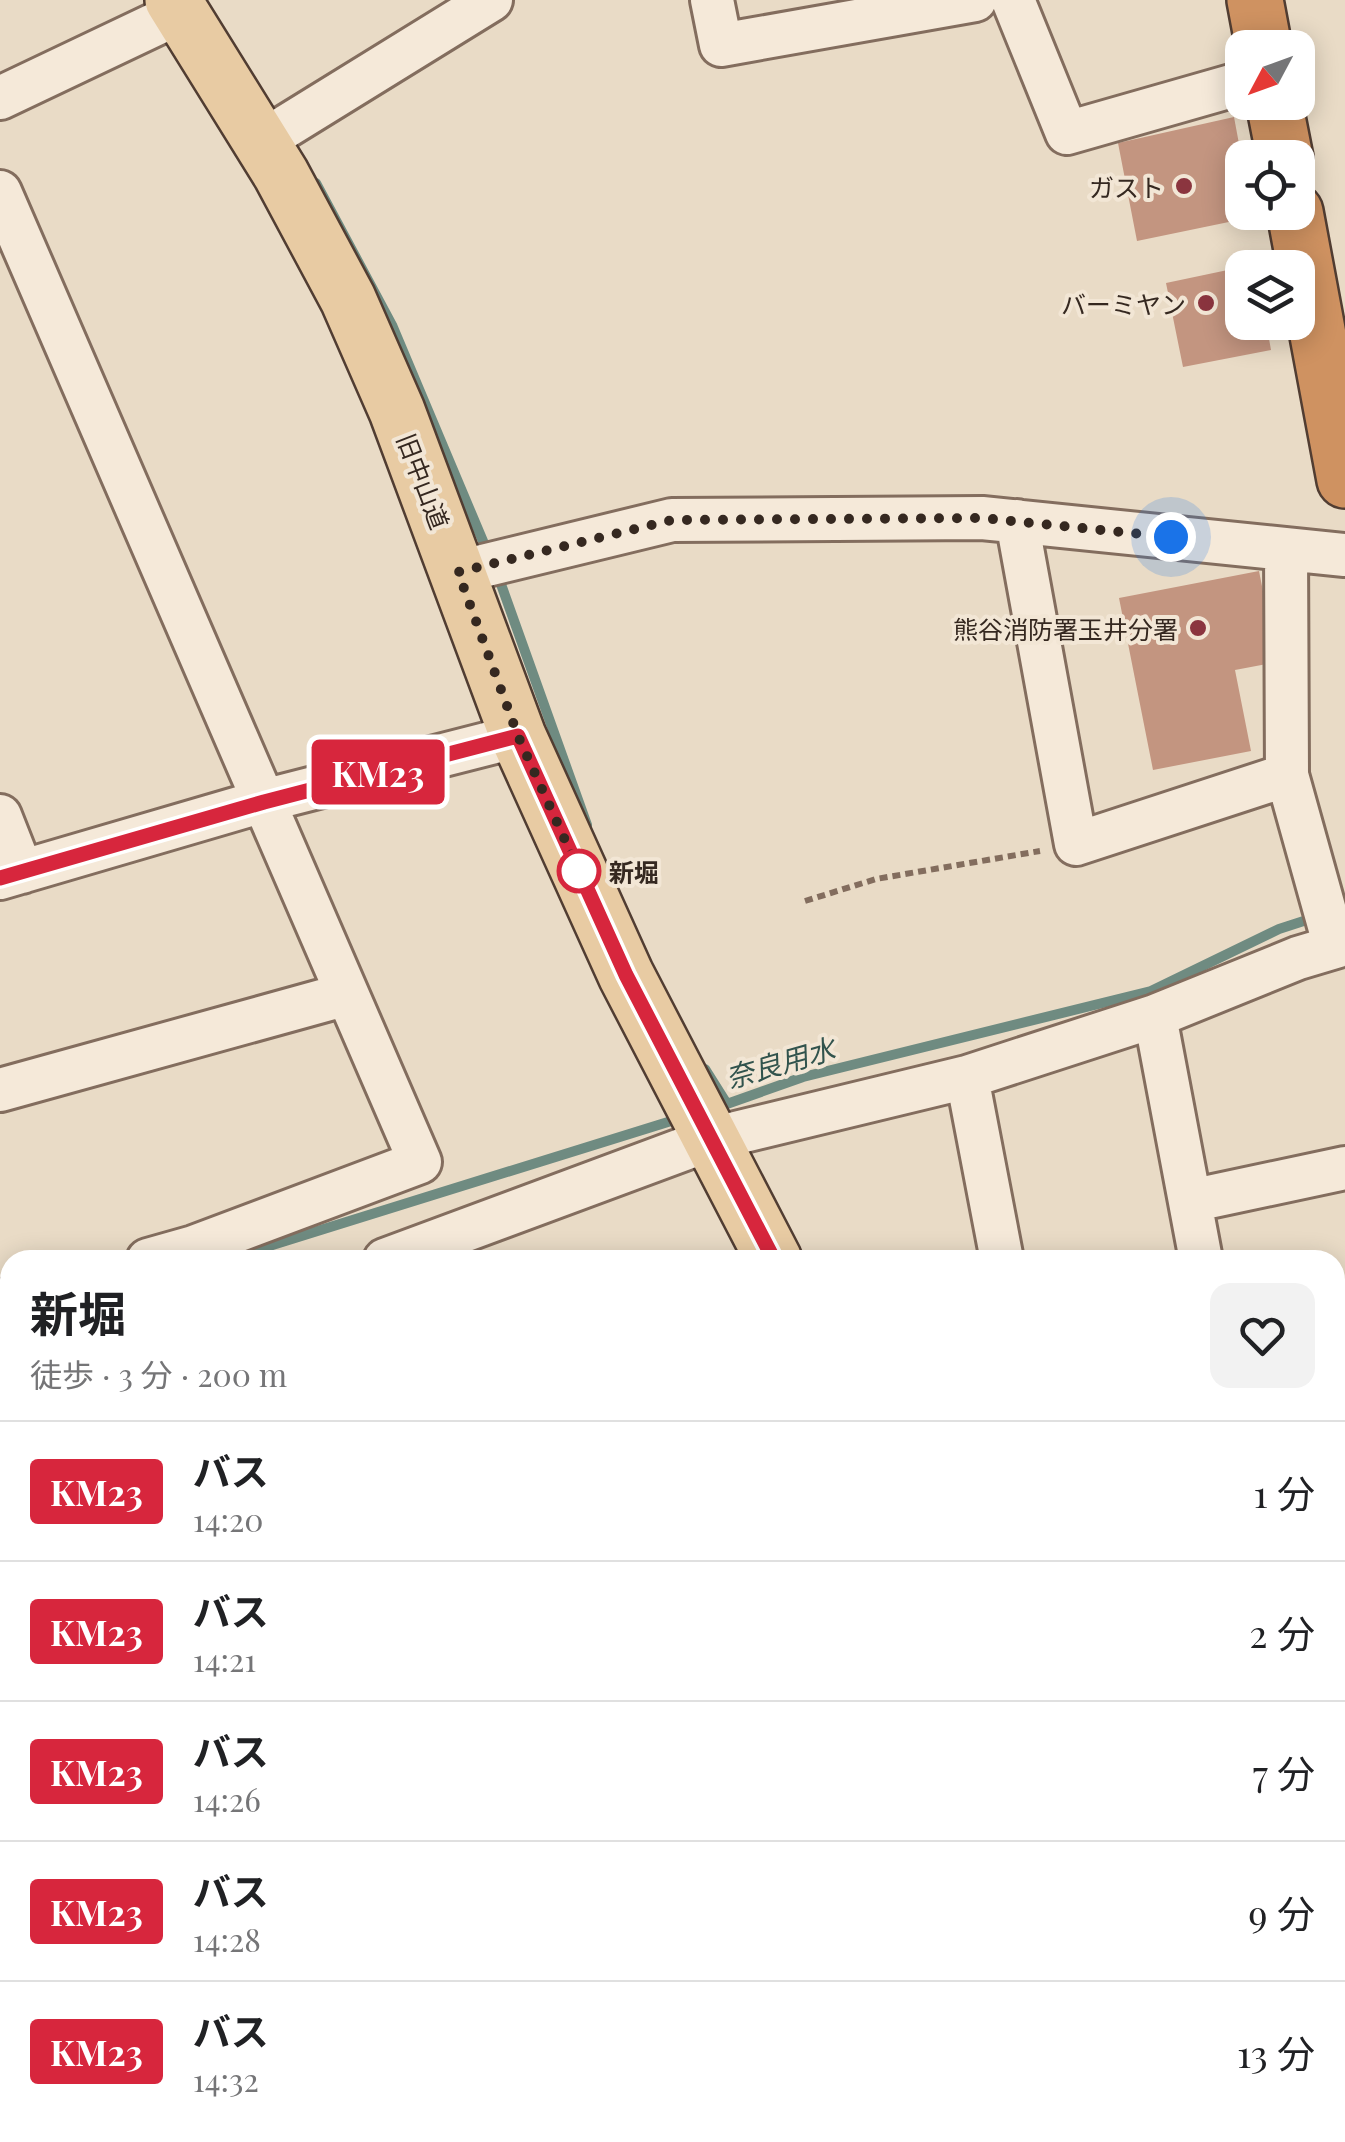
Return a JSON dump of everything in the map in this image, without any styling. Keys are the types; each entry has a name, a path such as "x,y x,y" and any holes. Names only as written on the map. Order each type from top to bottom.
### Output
{"highway":[{"path":"1255,0 1261,30"},
{"path":"1301,230 1338,374 1345,480"}],"main road":[{"name":"旧中山道","path":"177,6 261,142 348,299 397,411 518,736 626,975 769,1250"}],"street":[{"path":"261,142 491,0"},
{"path":"712,0 721,45 975,0"},
{"path":"1013,0 1067,133 1225,88"},
{"path":"0,98 177,6"},
{"path":"0,192 420,1162 183,1250"},
{"path":"458,572 672,520 982,518 1345,555"},
{"path":"1017,522 1076,844 1287,775"},
{"path":"451,1248 700,1117 966,1077 1154,1016 1298,958 1332,926 1287,775 1286,549"},
{"path":"0,816 11,875 264,802 518,736"},
{"path":"0,1090 347,994"},
{"path":"1154,1016 1199,1250"},
{"path":"966,1077 1000,1250"},
{"path":"1190,1200 1345,1168"}],"path":[{"path":"805,900 876,879 1076,844"}],"building":[{"name":"ガスト","path":"1235,120 1238,140 1225,140 1225,223 1137,241 1118,143"},
{"name":"バーミヤン","path":"1225,271 1225,340 1269,340 1271,350 1183,367 1166,283"},
{"name":"熊谷消防署玉井分署","path":"1259,571 1277,662 1235,670 1251,751 1153,770 1119,598"}],"waterway":[{"path":"316,183 392,325 488,553"},
{"path":"497,573 587,825"},
{"name":"奈良用水","path":"724,1105 803,1077 1151,991 1279,929 1316,917"},
{"path":"705,1069 727,1104"},
{"name":"奈良用水","path":"256,1250 684,1117"}],"bus line":[{"name":"KM23","path":"0,878 264,802 518,736 626,975 769,1250"}],"place":[{"name":"ガスト","path":"1184,186"},
{"name":"バーミヤン","path":"1206,303"},
{"name":"熊谷消防署玉井分署","path":"1198,628"},
{"name":"新堀","path":"579,871"}],"route":[{"path":"579,871 518,736 458,572 672,520 982,518 1171,537"}]}
